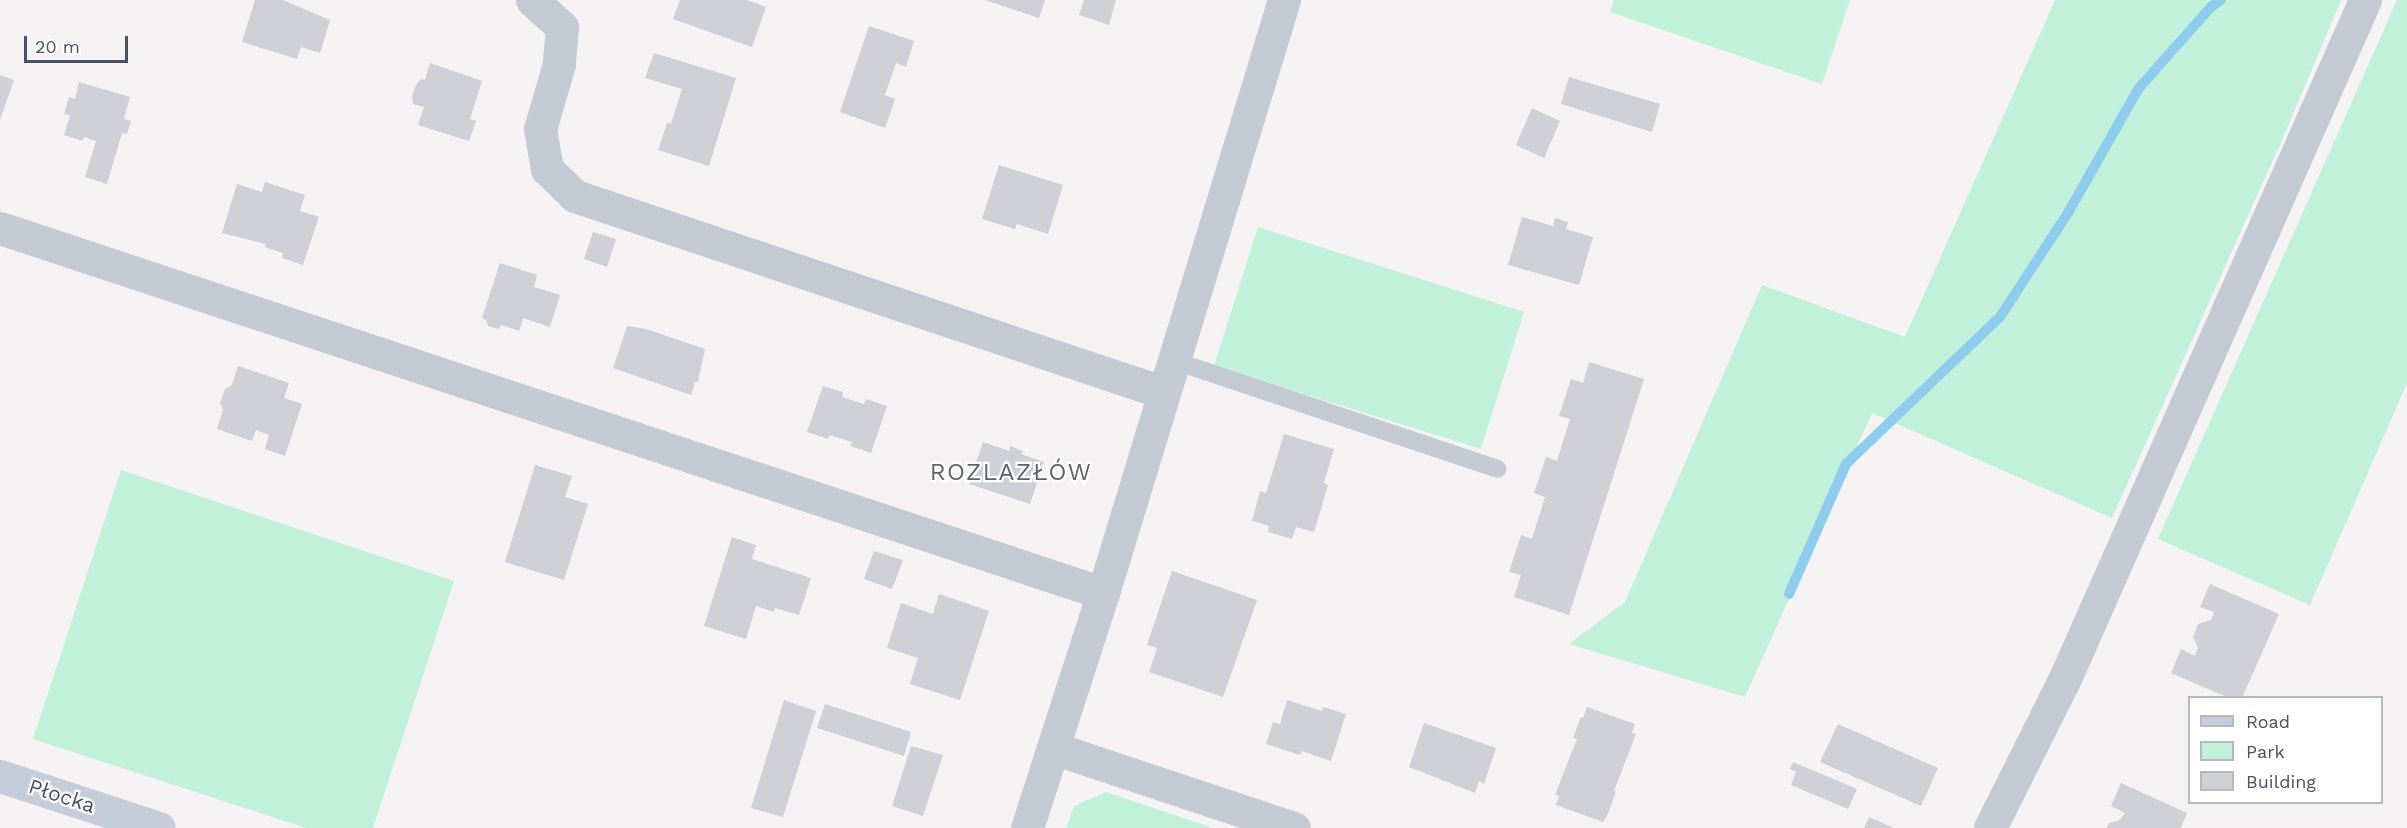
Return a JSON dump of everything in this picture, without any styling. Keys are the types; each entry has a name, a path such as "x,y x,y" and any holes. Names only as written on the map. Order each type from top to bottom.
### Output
{"street":[{"path":"532,0 562,27 559,64 540,129 547,169 575,196 1162,392"},
{"path":"1027,828 1103,593 1162,392 1284,0"},
{"path":"1990,828 2066,676 2365,0"},
{"path":"0,228 1103,593"},
{"path":"1053,748 1294,828"},
{"name":"Płocka","path":"0,776 159,828"}],"lane":[{"path":"1172,360 1497,470"}],"green space":[{"path":"1614,0 1850,0 1822,84 1610,12"},
{"path":"2055,0 2341,0 2286,131 2112,518 1872,413 1745,697 1569,644 1625,602 1762,285 1905,337"},
{"path":"2397,0 2407,0 2407,383 2310,605 2158,539"},
{"path":"1258,227 1524,312 1481,449 1214,366"},
{"path":"121,470 454,581 373,828 306,828 33,739"},
{"path":"1106,792 1210,828 1066,828 1074,806"}],"building":[{"path":"255,0 283,0 330,20 320,53 301,47 297,59 242,42"},
{"path":"680,0 747,0 766,7 752,47 673,19"},
{"path":"985,0 1045,0 1039,18"},
{"path":"1084,0 1116,0 1109,25 1079,15"},
{"path":"869,26 914,41 906,67 896,63 885,95 895,99 885,128 840,112"},
{"path":"654,53 736,78 709,166 658,150 667,123 671,124 682,89 645,78"},
{"path":"430,63 482,81 470,119 476,121 469,141 418,125 424,107 413,104 412,96 416,85 421,79 425,80"},
{"path":"0,75 14,80 0,120"},
{"path":"1569,77 1660,104 1652,132 1561,104"},
{"path":"79,82 130,97 124,119 131,121 127,134 122,133 107,184 85,177 96,141 84,137 83,141 64,135 70,115 64,114 69,97 75,99"},
{"path":"1532,108 1560,121 1544,158 1516,145"},
{"path":"999,165 1063,185 1048,234 1017,224 1015,229 982,219"},
{"path":"265,182 305,195 300,211 319,217 303,265 282,258 283,253 265,247 266,244 222,233 237,184 262,192"},
{"path":"1522,217 1553,226 1555,218 1568,222 1566,229 1593,237 1579,285 1508,265"},
{"path":"593,232 616,239 607,267 584,259"},
{"path":"500,263 537,275 534,287 560,295 550,327 523,318 519,331 502,325 498,329 488,326 486,320 482,318"},
{"path":"627,326 646,329 705,349 698,382 695,382 691,395 613,368"},
{"path":"1589,362 1644,379 1569,615 1514,597 1521,575 1509,572 1521,535 1532,539 1545,497 1534,493 1546,457 1557,461 1570,419 1559,416 1571,379 1583,383"},
{"path":"238,366 289,383 284,398 302,404 285,456 265,449 269,435 256,430 252,441 217,429 223,410 220,403 225,389 232,385"},
{"path":"823,386 843,392 842,397 864,404 866,399 887,406 871,453 850,446 852,442 829,435 828,439 807,432"},
{"path":"1284,434 1334,449 1324,483 1328,485 1314,532 1296,527 1292,539 1268,532 1269,526 1252,521 1260,491 1266,493"},
{"path":"983,442 1009,451 1010,446 1023,451 1021,454 1044,462 1030,504 969,484"},
{"path":"535,465 572,476 565,497 588,504 564,580 505,562"},
{"path":"732,537 756,545 752,559 811,578 799,615 775,608 774,612 756,606 746,639 704,626"},
{"path":"874,551 903,560 892,589 864,579"},
{"path":"1172,571 1257,600 1223,697 1149,672 1157,648 1147,645"},
{"path":"2210,584 2279,614 2243,696 2224,696 2171,673 2181,649 2195,656 2198,648 2193,637 2198,624 2211,620 2214,612 2200,607"},
{"path":"939,594 989,611 960,700 910,684 918,658 887,648 901,603 933,614"},
{"path":"784,700 816,711 783,817 751,808"},
{"path":"1287,700 1322,711 1323,707 1346,714 1331,761 1302,751 1300,755 1266,744 1273,722 1280,724"},
{"path":"825,704 911,732 904,756 817,728"},
{"path":"1587,707 1635,724 1632,733 1636,734 1614,791 1616,791 1608,814 1603,822 1556,805 1559,796 1555,795 1577,739 1573,738"},
{"path":"1424,723 1496,748 1484,784 1479,781 1475,793 1409,767"},
{"path":"1838,724 1938,768 1921,806 1820,762"},
{"path":"911,746 943,755 923,816 892,806"},
{"path":"1793,762 1857,789 1848,809 1791,785 1796,772 1790,769"},
{"path":"2121,783 2187,813 2181,828 2107,828 2109,823 2120,820 2125,813 2111,806"},
{"path":"1869,817 1894,828 1864,828"}],"waterway":[{"path":"1789,594 1846,464 2000,317 2069,211 2139,88 2211,7 2221,0"}],"district":[{"name":"ROZLAZŁÓW","path":"1011,473"}]}
